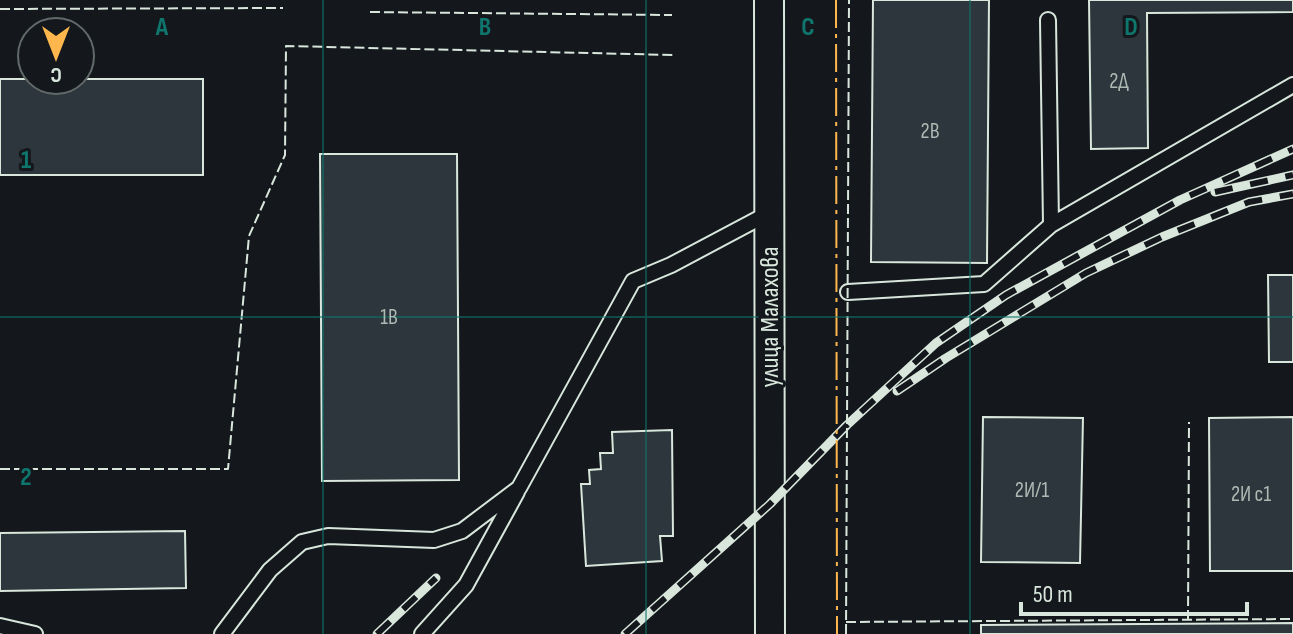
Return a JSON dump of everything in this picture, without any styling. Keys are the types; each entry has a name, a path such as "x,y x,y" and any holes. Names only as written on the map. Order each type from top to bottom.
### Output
{"street":[{"name":"улица Малахова","path":"769,0 770,634"}],"lane":[{"path":"1048,20 1051,225"},
{"path":"848,292 984,284 1051,225 1293,85"},
{"path":"422,634 466,585 633,281 671,265 770,213"},
{"path":"222,634 270,570 302,542 328,536 434,540 462,531 519,488"},
{"path":"0,626 35,634"}],"building":[{"path":"873,0 989,0 987,263 871,262"},
{"path":"1089,0 1293,0 1293,12 1147,13 1148,148 1091,149"},
{"path":"0,79 16,79 16,96 96,96 96,79 203,79 203,175 0,175"},
{"path":"320,154 457,154 459,480 322,481"},
{"path":"1268,275 1293,275 1293,362 1269,362"},
{"path":"983,417 1083,418 1080,563 981,562"},
{"path":"1293,417 1293,571 1210,571 1209,418"},
{"path":"672,430 673,536 660,536 662,561 586,566 581,484 590,484 589,470 601,469 600,453 613,453 612,432"},
{"path":"185,531 186,588 0,591 0,533"},
{"path":"1293,623 1293,634 981,634 981,625"}],"railway":[{"path":"625,634 770,504 847,425 936,343 1006,295 1180,200 1293,149"},
{"path":"1215,192 1293,175"},
{"path":"897,391 1086,273 1162,237 1249,202 1293,194"},
{"path":"377,634 436,578"}],"fence":[{"path":"846,634 849,0"},
{"path":"0,9 283,8"},
{"path":"370,12 672,15"},
{"path":"0,469 228,469 249,236 285,155 286,46 673,55"},
{"path":"1188,620 1189,422"},
{"path":"846,622 1293,619"}],"power":[{"path":"836,0 837,634"}]}
